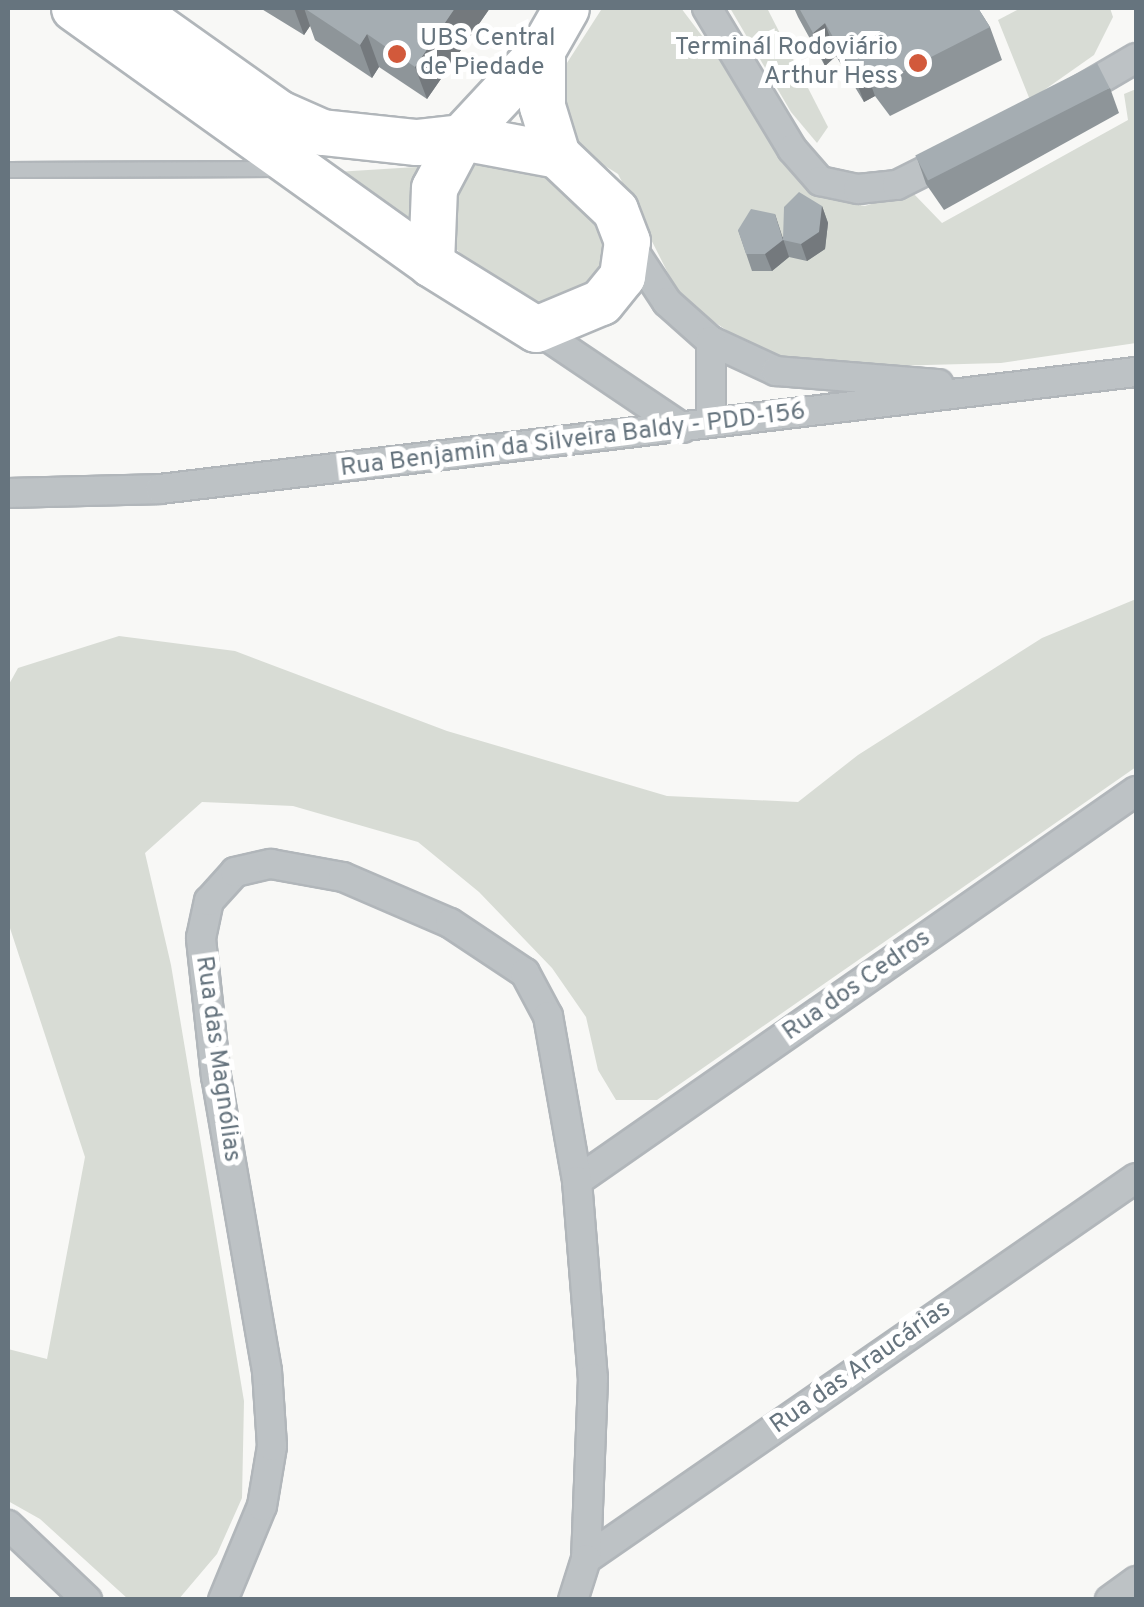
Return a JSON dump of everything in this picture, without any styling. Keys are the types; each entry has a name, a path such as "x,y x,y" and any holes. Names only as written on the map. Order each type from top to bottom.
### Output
{"main road":[{"path":"74,8 431,264 536,330 601,302 622,276 627,240 615,210 558,155 542,106 542,50"},
{"path":"131,8 279,113 322,132 416,142"},
{"path":"431,264 434,188 461,137 542,50 566,8"},
{"path":"298,168 416,142 461,137 558,155"}],"street":[{"path":"707,8 792,149 820,181 858,189 898,185 982,141"},
{"path":"1051,106 1136,58"},
{"path":"627,240 668,302 711,340 776,372 891,384 1054,384"},
{"path":"536,330 696,426 711,340"},
{"path":"776,372 803,414"},
{"name":"Rua Benjamin da Silveira Baldy - PDD-156","path":"8,493 160,489 1136,372"},
{"name":"Rua dos Cedros","path":"576,1181 1136,792"},
{"name":"Rua das Magnólias","path":"222,1600 262,1506 272,1446 267,1371 216,1078 201,938 209,900 236,872 270,864 344,877 450,923 525,974 548,1016 576,1181 593,1378 586,1559 572,1600"},
{"name":"Rua das Araucárias","path":"586,1559 1136,1178"},
{"path":"8,1525 87,1600"},
{"path":"1110,1600 1136,1580"}],"lane":[{"path":"8,170 298,168"}],"shaded area":[{"path":"681,8 730,73 781,161 820,197 865,206 911,191 942,223 1128,120 1124,94 1136,89 1136,343 1001,363 852,367 760,352 711,320 675,287 618,174 573,146 559,113 565,66 601,10"},
{"path":"730,8 767,8 828,127 817,143 791,112"},
{"path":"1021,8 1110,8 1113,17 1094,55 1030,100 998,20"},
{"path":"500,153 525,155 605,218 605,277 558,307 526,300 473,267 449,241 448,198 474,163"},
{"path":"432,166 419,236 336,172"},
{"path":"1136,599 1136,767 657,1100 616,1100 598,1070 586,1017 552,968 479,892 418,842 293,806 202,802 145,853 171,965 244,1401 242,1498 217,1554 178,1600 128,1599 40,1519 8,1501 8,1349 47,1359 85,1157 8,922 8,686 18,668 119,636 235,651 447,731 667,796 798,802 858,755 1042,638"}],"building":[{"path":"304,8 455,8 415,67 367,34 360,45"},
{"path":"799,8 978,8 990,27 878,84 863,63 852,70 825,23 813,33"},
{"path":"1097,63 1110,88 928,181 915,156"},
{"path":"799,192 822,206 819,232 801,244 783,240 784,207"},
{"path":"751,209 775,214 783,240 765,254 746,254 738,230"}],"place":[{"name":"UBS Central de Piedade","path":"397,54"},
{"name":"Terminál Rodoviário Arthur Hess","path":"918,63"}]}
